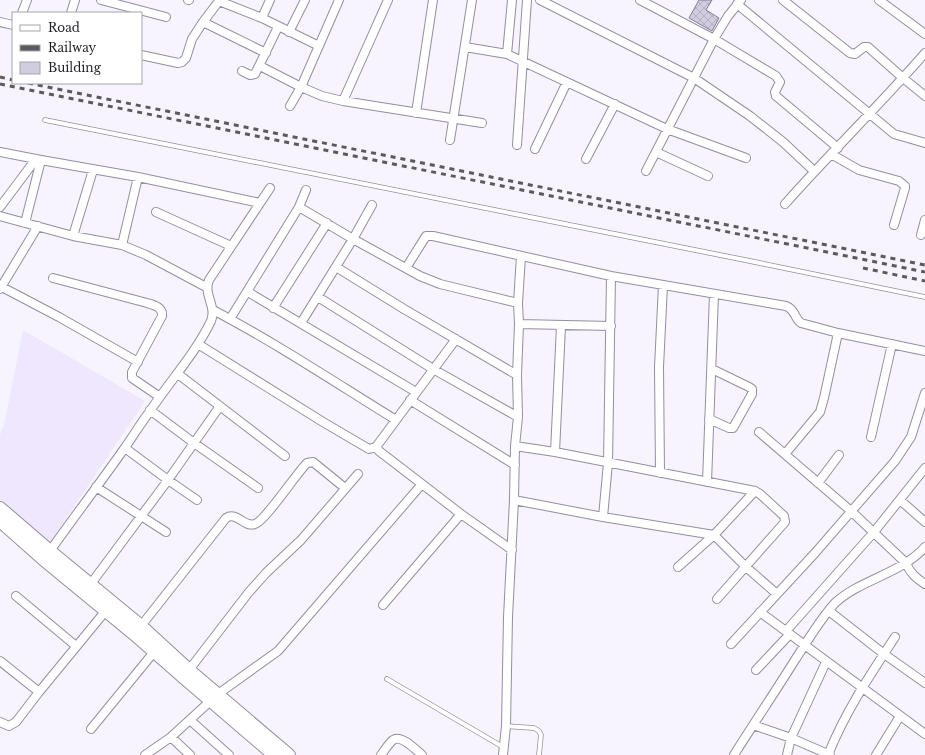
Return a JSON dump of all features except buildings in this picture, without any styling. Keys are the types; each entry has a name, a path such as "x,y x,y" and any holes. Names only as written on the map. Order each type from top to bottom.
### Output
{"main road":[{"path":"0,508 90,585 109,607 154,652 289,755"},
{"path":"0,521 109,607 140,626 189,670 214,697 274,755"}],"street":[{"path":"22,12 27,0"},
{"path":"71,12 75,0"},
{"path":"262,18 270,0"},
{"path":"289,32 305,0"},
{"path":"290,106 301,88 339,0"},
{"path":"343,101 388,0"},
{"path":"416,113 433,0"},
{"path":"450,140 472,0"},
{"path":"507,54 512,0"},
{"path":"517,145 527,0"},
{"path":"540,0 694,78 750,116 814,171"},
{"path":"640,0 714,39 778,78 780,82 775,92 776,96 838,148"},
{"path":"783,0 850,53 855,54 864,47 868,47 925,96"},
{"path":"879,0 925,34"},
{"path":"106,1 166,17"},
{"path":"142,55 178,63 182,62 186,58 192,39 203,22 218,2 225,1 319,46"},
{"path":"646,171 714,39 739,2 894,134 925,143"},
{"path":"0,22 12,25"},
{"path":"203,22 266,53"},
{"path":"242,71 250,75 254,75 260,66 278,27"},
{"path":"465,47 507,54 668,129 746,158"},
{"path":"785,204 925,53"},
{"path":"260,66 301,88 322,96 454,120 482,123"},
{"path":"535,149 567,82"},
{"path":"586,159 615,104"},
{"path":"0,152 138,177 260,203"},
{"path":"656,152 708,176"},
{"path":"831,154 859,170 899,181 905,186 894,226"},
{"path":"0,207 38,160"},
{"path":"25,223 38,160"},
{"path":"73,236 93,170"},
{"path":"122,246 138,177"},
{"path":"50,552 198,344 211,321 213,310 207,294 206,286 270,188"},
{"path":"230,319 248,292 299,206 306,190"},
{"path":"301,324 372,205"},
{"path":"299,206 353,239 420,276 440,284 518,303"},
{"path":"156,212 231,246"},
{"path":"0,216 73,236 122,246 146,255 206,286"},
{"path":"921,235 925,220"},
{"path":"272,308 327,223"},
{"path":"38,226 0,287 59,317 138,362"},
{"path":"406,268 426,236 429,236 611,276 786,306 792,309 800,322 838,333 925,351"},
{"path":"503,751 506,726 508,617 512,550 515,446 518,417 517,375 520,324 518,303 521,256"},
{"path":"336,267 404,309 517,375"},
{"path":"603,516 608,463 611,276"},
{"path":"53,278 147,303 161,309 163,312 162,316 132,372 132,378 160,397"},
{"path":"660,473 659,367 663,286"},
{"path":"248,292 272,308 416,392"},
{"path":"707,482 714,294"},
{"path":"318,297 433,369 518,417"},
{"path":"213,310 396,420"},
{"path":"520,324 611,326"},
{"path":"555,452 561,326"},
{"path":"784,454 820,412 838,333"},
{"path":"198,344 367,448 376,447 456,339"},
{"path":"871,437 892,344"},
{"path":"709,419 729,428 733,428 752,394 752,389 749,387 712,369"},
{"path":"178,374 285,456"},
{"path":"731,644 815,553 906,447 911,437 925,393"},
{"path":"410,400 515,465"},
{"path":"90,585 140,515 168,480 220,406"},
{"path":"150,410 258,488"},
{"path":"759,432 874,532 906,563 909,571 925,584"},
{"path":"515,446 555,452 755,491 760,494 784,516 785,519 783,524 717,599"},
{"path":"376,447 379,451 461,514 512,550"},
{"path":"125,448 197,500"},
{"path":"818,483 839,455"},
{"path":"140,626 228,516 234,516 248,524 255,524 264,516 307,463 313,462 345,488"},
{"path":"756,670 874,532 925,468"},
{"path":"189,670 249,592 266,573 301,540 358,474"},
{"path":"149,754 171,737 214,697 278,651 422,484"},
{"path":"96,487 166,532"},
{"path":"678,567 714,535 755,491"},
{"path":"514,500 714,535 746,567 777,594"},
{"path":"900,500 925,522"},
{"path":"383,605 461,514"},
{"path":"734,755 804,646 835,604 848,594 906,563 923,552"},
{"path":"16,596 76,646"},
{"path":"0,722 6,726 12,725 16,722 109,607"},
{"path":"829,611 884,654 925,683"},
{"path":"760,612 925,734"},
{"path":"753,725 790,738 829,755 849,710 862,687 895,637"},
{"path":"91,729 154,652"},
{"path":"0,661 39,692"},
{"path":"787,755 790,738 826,662"},
{"path":"876,755 900,716"},
{"path":"190,720 229,755"},
{"path":"171,737 190,755"},
{"path":"381,755 393,740 397,739 405,741 422,755"}],"lane":[{"path":"45,120 925,297"},
{"path":"387,679 503,751"},
{"path":"506,726 534,728 539,731 541,735 539,755"}],"shaded area":[{"path":"23,330 145,401 49,544 0,500 0,435 4,425"}],"railway":[{"path":"0,77 12,80"},
{"path":"0,84 925,272"},
{"path":"33,84 925,265"},
{"path":"863,268 925,281"}]}
